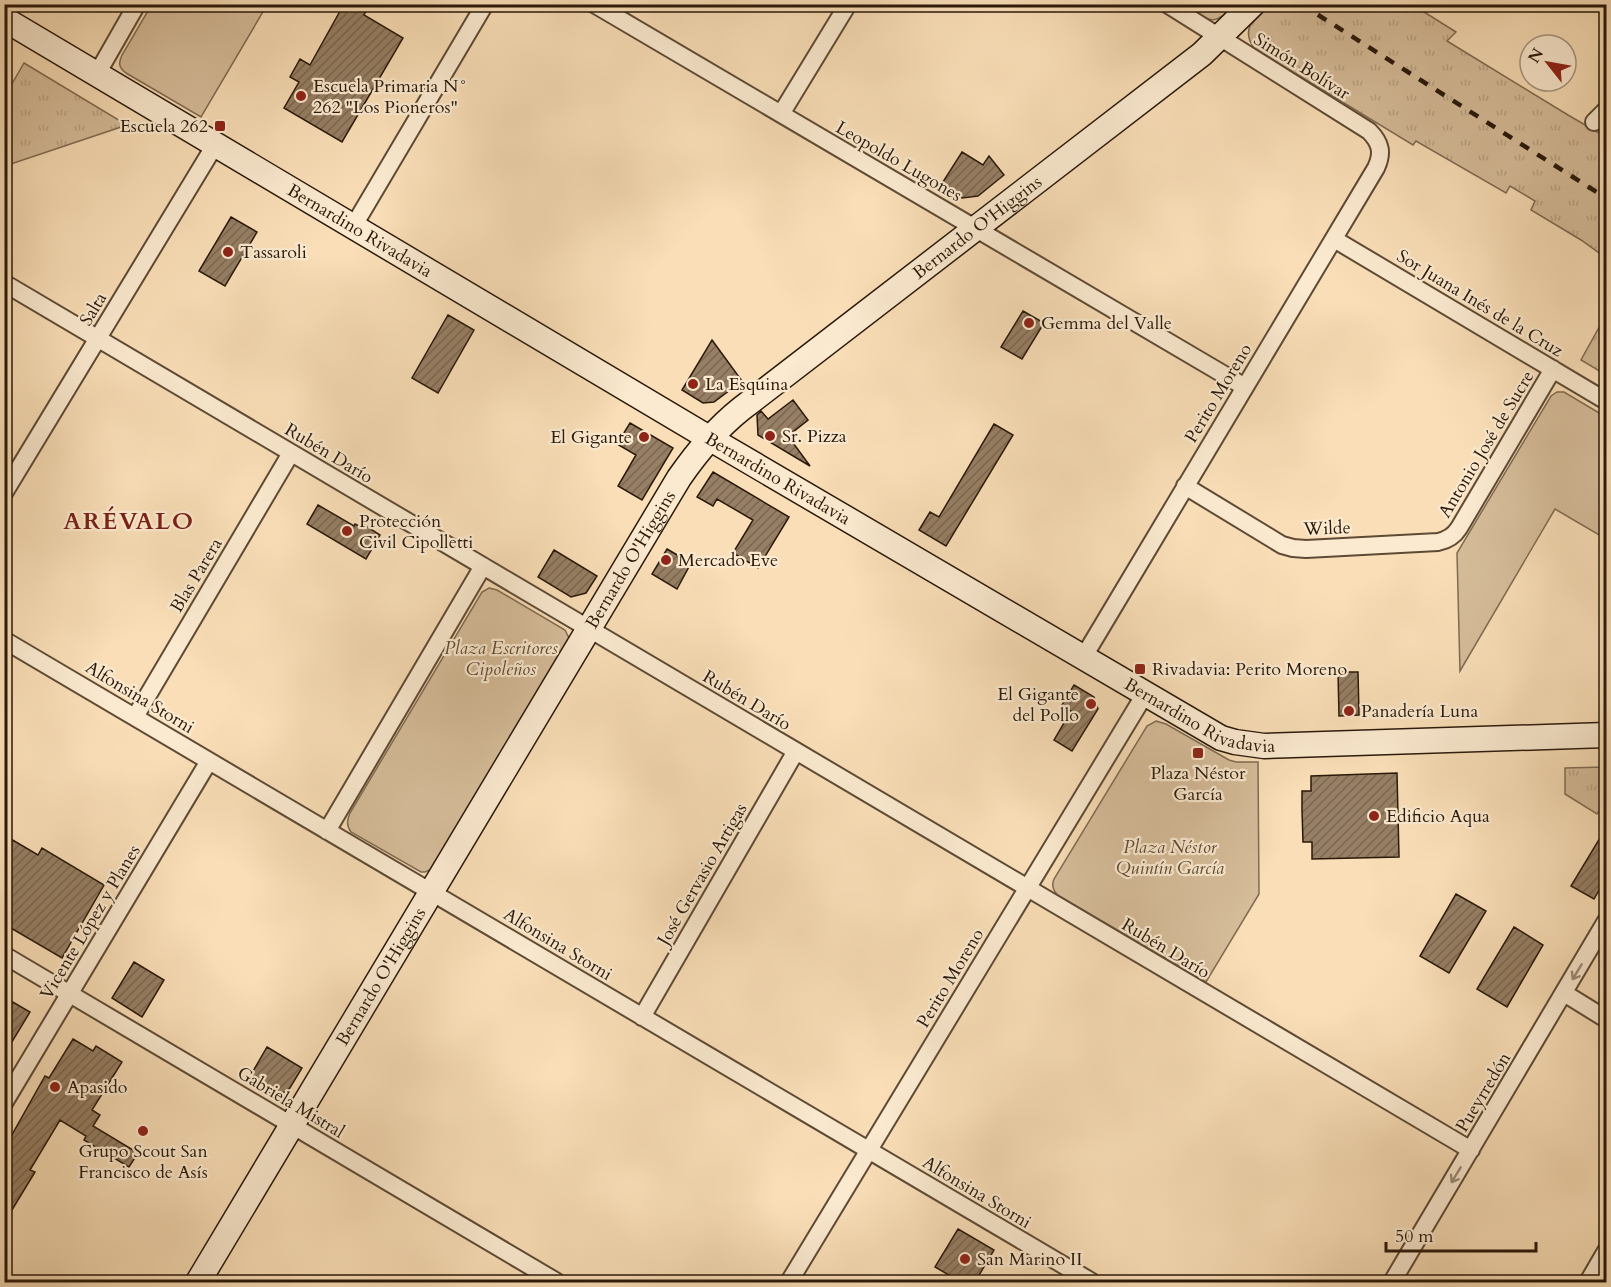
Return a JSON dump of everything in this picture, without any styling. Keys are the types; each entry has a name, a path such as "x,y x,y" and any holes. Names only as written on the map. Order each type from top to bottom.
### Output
{"main road":[{"name":"Bernardo O'Higgins","path":"198,1282 679,478 709,438 750,402 1202,54 1253,4"},
{"name":"Bernardino Rivadavia","path":"4,19 709,438 1221,738 1250,745 1606,735"}],"street":[{"path":"97,74 137,4"},
{"path":"353,227 485,4"},
{"name":"Leopoldo Lugones","path":"594,4 1245,387"},
{"path":"781,114 848,4"},
{"name":"Simón Bolívar","path":"1167,4 1369,131 1380,147"},
{"name":"Salta","path":"4,493 215,145"},
{"name":"Perito Moreno","path":"1083,658 1376,168 1381,155 1380,147"},
{"name":"Sor Juana Inés de la Cruz","path":"1334,239 1606,401"},
{"name":"Rubén Darío","path":"4,283 1470,1150"},
{"name":"Antonio José de Sucre","path":"1450,538 1462,525 1553,369"},
{"name":"Blas Parera","path":"135,717 291,453"},
{"name":"Wilde","path":"1185,486 1277,542 1293,548 1438,542 1450,538"},
{"path":"327,831 483,566"},
{"name":"Alfonsina Storni","path":"4,640 1092,1282"},
{"name":"Perito Moreno","path":"789,1282 1144,694"},
{"name":"José Gervasio Artigas","path":"642,1017 796,751"},
{"name":"Vicente López y Planes","path":"4,1103 209,760"},
{"name":"Pueyrredón","path":"1392,1282 1606,921"},
{"name":"Gabriela Mistral","path":"4,955 557,1282"},
{"path":"1564,993 1606,1018"},
{"path":"1588,1282 1606,1251"}],"green space":[{"path":"152,4 267,5 201,117 126,73 121,67 122,55"},
{"path":"1184,5 1236,5 1221,17 1211,20"},
{"path":"1269,5 1413,5 1456,32 1447,41 1518,84 1518,93 1532,93 1606,137 1606,258 1531,210 1535,201 1510,186 1506,193 1416,141 1413,145 1254,48 1248,35 1254,19"},
{"path":"24,63 127,125 5,166 5,96"},
{"path":"1606,315 1606,375 1581,360"},
{"path":"1557,392 1564,392 1606,417 1606,539 1555,509 1460,671 1457,553 1551,396"},
{"name":"Plaza Escritores Cipoleños","path":"489,588 497,590 565,630 569,638 432,869 421,872 351,832 348,818 482,592"},
{"name":"Plaza Néstor Quintín García","path":"1156,721 1166,724 1229,760 1258,762 1259,894 1206,982 1059,896 1053,886 1054,879 1147,726"},
{"path":"1606,767 1606,806 1602,806 1597,814 1565,794 1565,768"}],"building":[{"path":"344,4 370,4 364,15 403,38 342,142 284,108 299,82 290,77 300,59 310,65"},
{"path":"962,152 983,165 989,156 1004,175 978,196 962,198 941,185"},
{"name":"Tassaroli","path":"231,217 257,232 225,286 199,271"},
{"path":"1023,311 1044,323 1022,359 1001,347"},
{"path":"448,315 474,330 438,393 412,378"},
{"path":"712,340 742,381 714,402 703,403 682,390"},
{"path":"793,400 808,420 788,436 810,466 758,435 757,415 761,411 768,419"},
{"path":"630,423 673,448 642,500 618,486 636,455 617,444"},
{"path":"994,424 1013,435 946,546 919,530 930,512 939,517"},
{"path":"713,472 789,517 758,568 733,553 753,520 717,499 713,506 697,497"},
{"name":"Protección Civil Cipolletti","path":"318,505 354,526 355,524 361,527 363,524 380,535 366,559 307,524"},
{"path":"667,549 691,563 677,589 652,574"},
{"path":"554,550 597,576 586,593 571,597 538,577"},
{"path":"1338,672 1358,672 1359,715 1339,716"},
{"path":"1074,685 1094,697 1098,709 1072,751 1054,740 1071,711 1062,705"},
{"name":"Edificio Aqua","path":"1397,773 1399,857 1312,859 1312,842 1303,842 1302,810 1302,791 1311,791 1311,776"},
{"path":"1606,828 1606,878 1594,899 1571,886"},
{"path":"4,835 38,855 42,848 104,885 62,958 4,924"},
{"path":"1456,894 1486,911 1449,973 1420,956"},
{"path":"1514,927 1543,945 1507,1007 1477,989"},
{"path":"134,962 164,980 142,1017 112,998"},
{"path":"4,997 30,1012 4,1055"},
{"path":"73,1039 93,1051 96,1046 122,1062 92,1110 100,1115 93,1126 138,1153 129,1167 84,1140 86,1136 60,1120 30,1170 35,1172 4,1223 4,1149 45,1076 49,1078"},
{"path":"267,1047 302,1068 288,1091 273,1095 248,1080"},
{"name":"San Marino II","path":"958,1229 994,1250 975,1282 961,1282 935,1267"}],"railway":[{"path":"1301,4 1606,198"}],"place":[{"name":"Escuela Primaria N° 262 \"Los Pioneros\"","path":"301,96"},
{"name":"Escuela 262","path":"220,126"},
{"name":"Tassaroli","path":"228,252"},
{"name":"Gemma del Valle","path":"1029,323"},
{"name":"La Esquina","path":"693,384"},
{"name":"Sr. Pizza","path":"770,436"},
{"name":"El Gigante","path":"644,437"},
{"name":"Protección Civil Cipolletti","path":"347,531"},
{"name":"Mercado Eve","path":"666,560"},
{"name":"Rivadavia: Perito Moreno","path":"1140,669"},
{"name":"El Gigante del Pollo","path":"1091,704"},
{"name":"Panadería Luna","path":"1349,711"},
{"name":"Plaza Néstor García","path":"1198,753"},
{"name":"Edificio Aqua","path":"1374,816"},
{"name":"Apasido","path":"55,1087"},
{"name":"Grupo Scout San Francisco de Asís","path":"143,1131"},
{"name":"San Marino II","path":"965,1259"}],"district":[{"name":"ARÉVALO","path":"129,521"}]}
